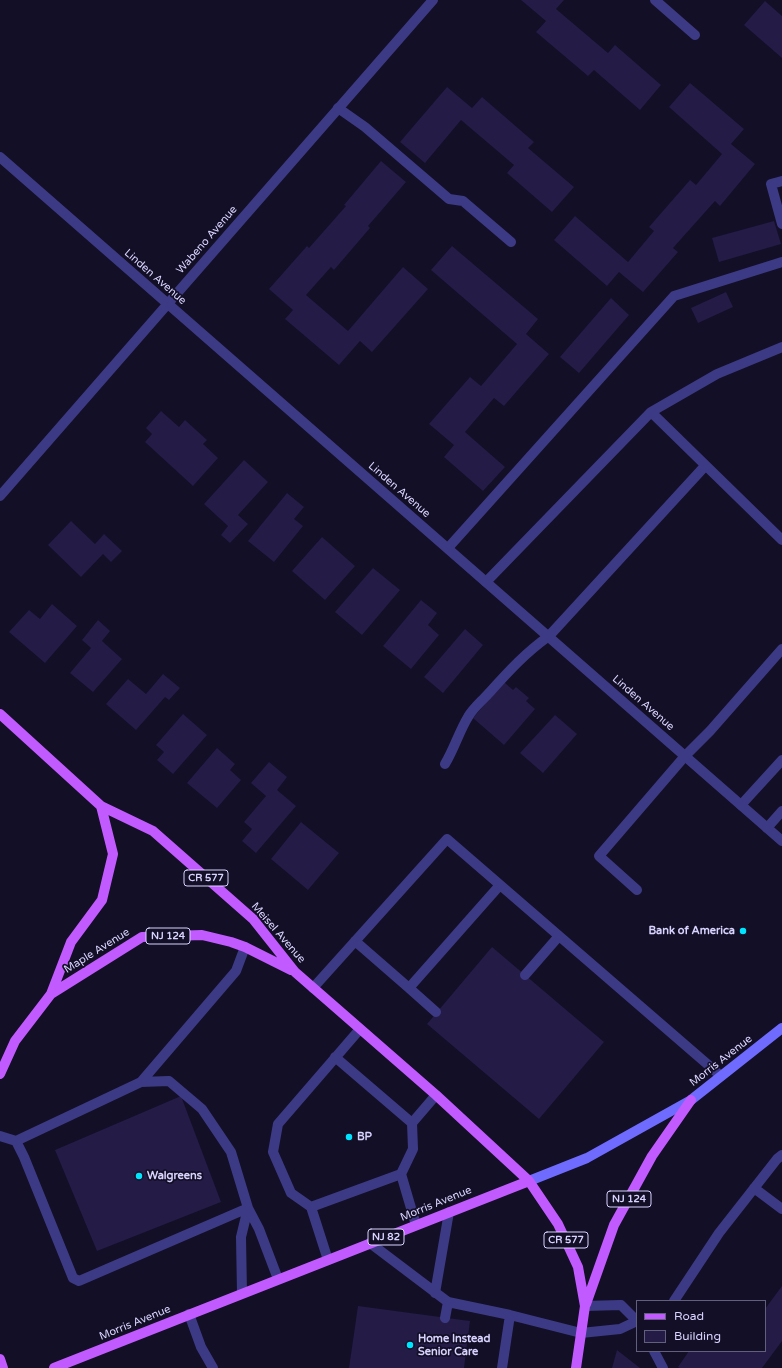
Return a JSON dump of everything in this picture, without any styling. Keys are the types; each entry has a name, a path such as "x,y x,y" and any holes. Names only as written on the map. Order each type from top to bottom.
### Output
{"main road":[{"name":"Meisel Avenue","path":"0,714 101,806 153,831 253,919 294,972 436,1095 529,1181"},
{"path":"51,994 71,942 102,900 113,854 101,806"},
{"name":"Maple Avenue","path":"0,1074 15,1041 51,994 142,937 202,935 245,947 294,972"},
{"name":"Morris Avenue","path":"54,1368 587,1158 691,1100 782,1028"},
{"name":"NJ 124","path":"576,1368 585,1306 614,1225 652,1156 691,1100"},
{"name":"CR 577","path":"529,1181 558,1224 578,1267 585,1306"},
{"path":"0,1359 3,1368"}],"street":[{"name":"Wabeno Avenue","path":"0,496 433,0"},
{"path":"655,0 695,34"},
{"path":"338,108 365,127 450,199 463,201 511,242"},
{"name":"Linden Avenue","path":"0,157 782,841"},
{"path":"782,181 771,184 782,224"},
{"path":"448,548 674,296 782,262"},
{"path":"486,582 651,412 717,374 782,347"},
{"path":"651,412 782,540"},
{"path":"445,764 454,749 459,734 469,715 516,663 549,636 705,466"},
{"path":"637,890 599,856 685,756 710,732 782,649"},
{"path":"741,805 782,760"},
{"path":"767,828 782,811"},
{"path":"313,988 447,839 721,1076"},
{"path":"409,988 500,885"},
{"path":"525,975 558,936"},
{"path":"356,941 436,1012"},
{"path":"141,1082 236,971 245,947"},
{"path":"328,1260 310,1207 291,1193 273,1152 278,1124 335,1056 360,1029"},
{"path":"335,1056 412,1123"},
{"path":"0,1136 16,1141 141,1082 169,1081 202,1109 231,1152 248,1208 259,1228 278,1279"},
{"path":"416,1225 401,1174 413,1149 412,1123 436,1095"},
{"path":"16,1141 24,1157 73,1278 79,1281 248,1208"},
{"path":"675,1300 719,1233 777,1159 782,1155"},
{"path":"310,1207 401,1174"},
{"path":"754,1188 782,1209"},
{"path":"242,1293 242,1237 248,1208"},
{"path":"435,1293 449,1212"},
{"path":"370,1243 448,1302 510,1315 581,1333 620,1330 636,1322"},
{"path":"445,1318 448,1302"},
{"path":"585,1306 621,1305 636,1320"},
{"path":"189,1314 201,1347 213,1368"},
{"path":"502,1368 510,1315"},
{"path":"655,1352 663,1368"}],"building":[{"path":"521,0 564,0 556,9 608,53 615,45 661,85 640,110 594,70 588,76 536,32 546,21"},
{"path":"765,1 782,16 782,58 744,25"},
{"path":"690,83 744,129 731,144 755,164 720,206 715,201 673,248 678,252 643,292 619,272 607,286 554,240 575,216 628,262 654,231 649,227 690,180 696,185 722,154 669,107"},
{"path":"447,87 472,108 482,97 534,142 528,148 574,187 552,212 507,173 514,165 461,120 425,163 400,142"},
{"path":"381,161 406,182 368,226 370,228 334,270 331,267 306,295 348,331 403,267 428,289 372,352 360,341 339,365 285,319 293,310 269,289 307,246 309,248 346,206 344,205"},
{"path":"774,221 781,244 719,262 712,238"},
{"path":"452,246 538,319 526,334 549,354 504,406 494,398 465,432 505,467 483,491 444,457 454,445 429,424 470,377 481,386 517,344 431,270"},
{"path":"726,292 733,307 698,323 691,308"},
{"path":"611,298 629,315 579,373 560,357"},
{"path":"161,411 179,427 185,420 207,440 203,444 218,458 193,486 145,442 152,434 146,428"},
{"path":"244,460 268,482 238,515 248,524 230,543 221,535 228,526 204,504"},
{"path":"287,493 304,507 294,519 303,526 274,562 248,541"},
{"path":"71,521 95,544 104,534 122,551 111,562 103,554 81,577 48,545"},
{"path":"322,537 355,566 325,600 292,571"},
{"path":"373,568 400,590 362,635 335,612"},
{"path":"421,600 437,613 428,625 439,635 411,669 383,646"},
{"path":"52,604 77,626 45,663 9,632 29,610 40,619"},
{"path":"98,620 110,631 102,641 122,659 93,692 70,673 91,648 82,640"},
{"path":"465,629 483,645 443,693 424,677"},
{"path":"163,674 180,688 169,700 165,697 136,730 106,704 128,679 146,694"},
{"path":"504,682 513,690 516,687 529,698 526,701 535,709 504,745 473,718"},
{"path":"183,714 207,735 173,774 157,760 164,752 156,745"},
{"path":"555,715 577,734 543,773 520,753"},
{"path":"217,748 235,764 230,770 241,780 217,808 187,783"},
{"path":"269,762 287,777 277,790 296,806 256,853 242,841 252,829 244,822 266,796 251,783"},
{"path":"301,822 339,853 308,890 271,859"},
{"path":"492,947 604,1042 539,1119 427,1024"},
{"name":"Walgreens","path":"181,1096 221,1202 97,1251 55,1150"},
{"path":"782,1286 782,1341 762,1368 678,1367 688,1352 766,1352 766,1308"},
{"name":"Home Instead Senior Care","path":"358,1306 470,1321 464,1368 349,1368"},
{"path":"617,1350 640,1368 612,1368"}],"place":[{"name":"Bank of America","path":"743,931"},
{"name":"BP","path":"349,1137"},
{"name":"Walgreens","path":"139,1176"},
{"name":"Home Instead Senior Care","path":"410,1345"}]}
